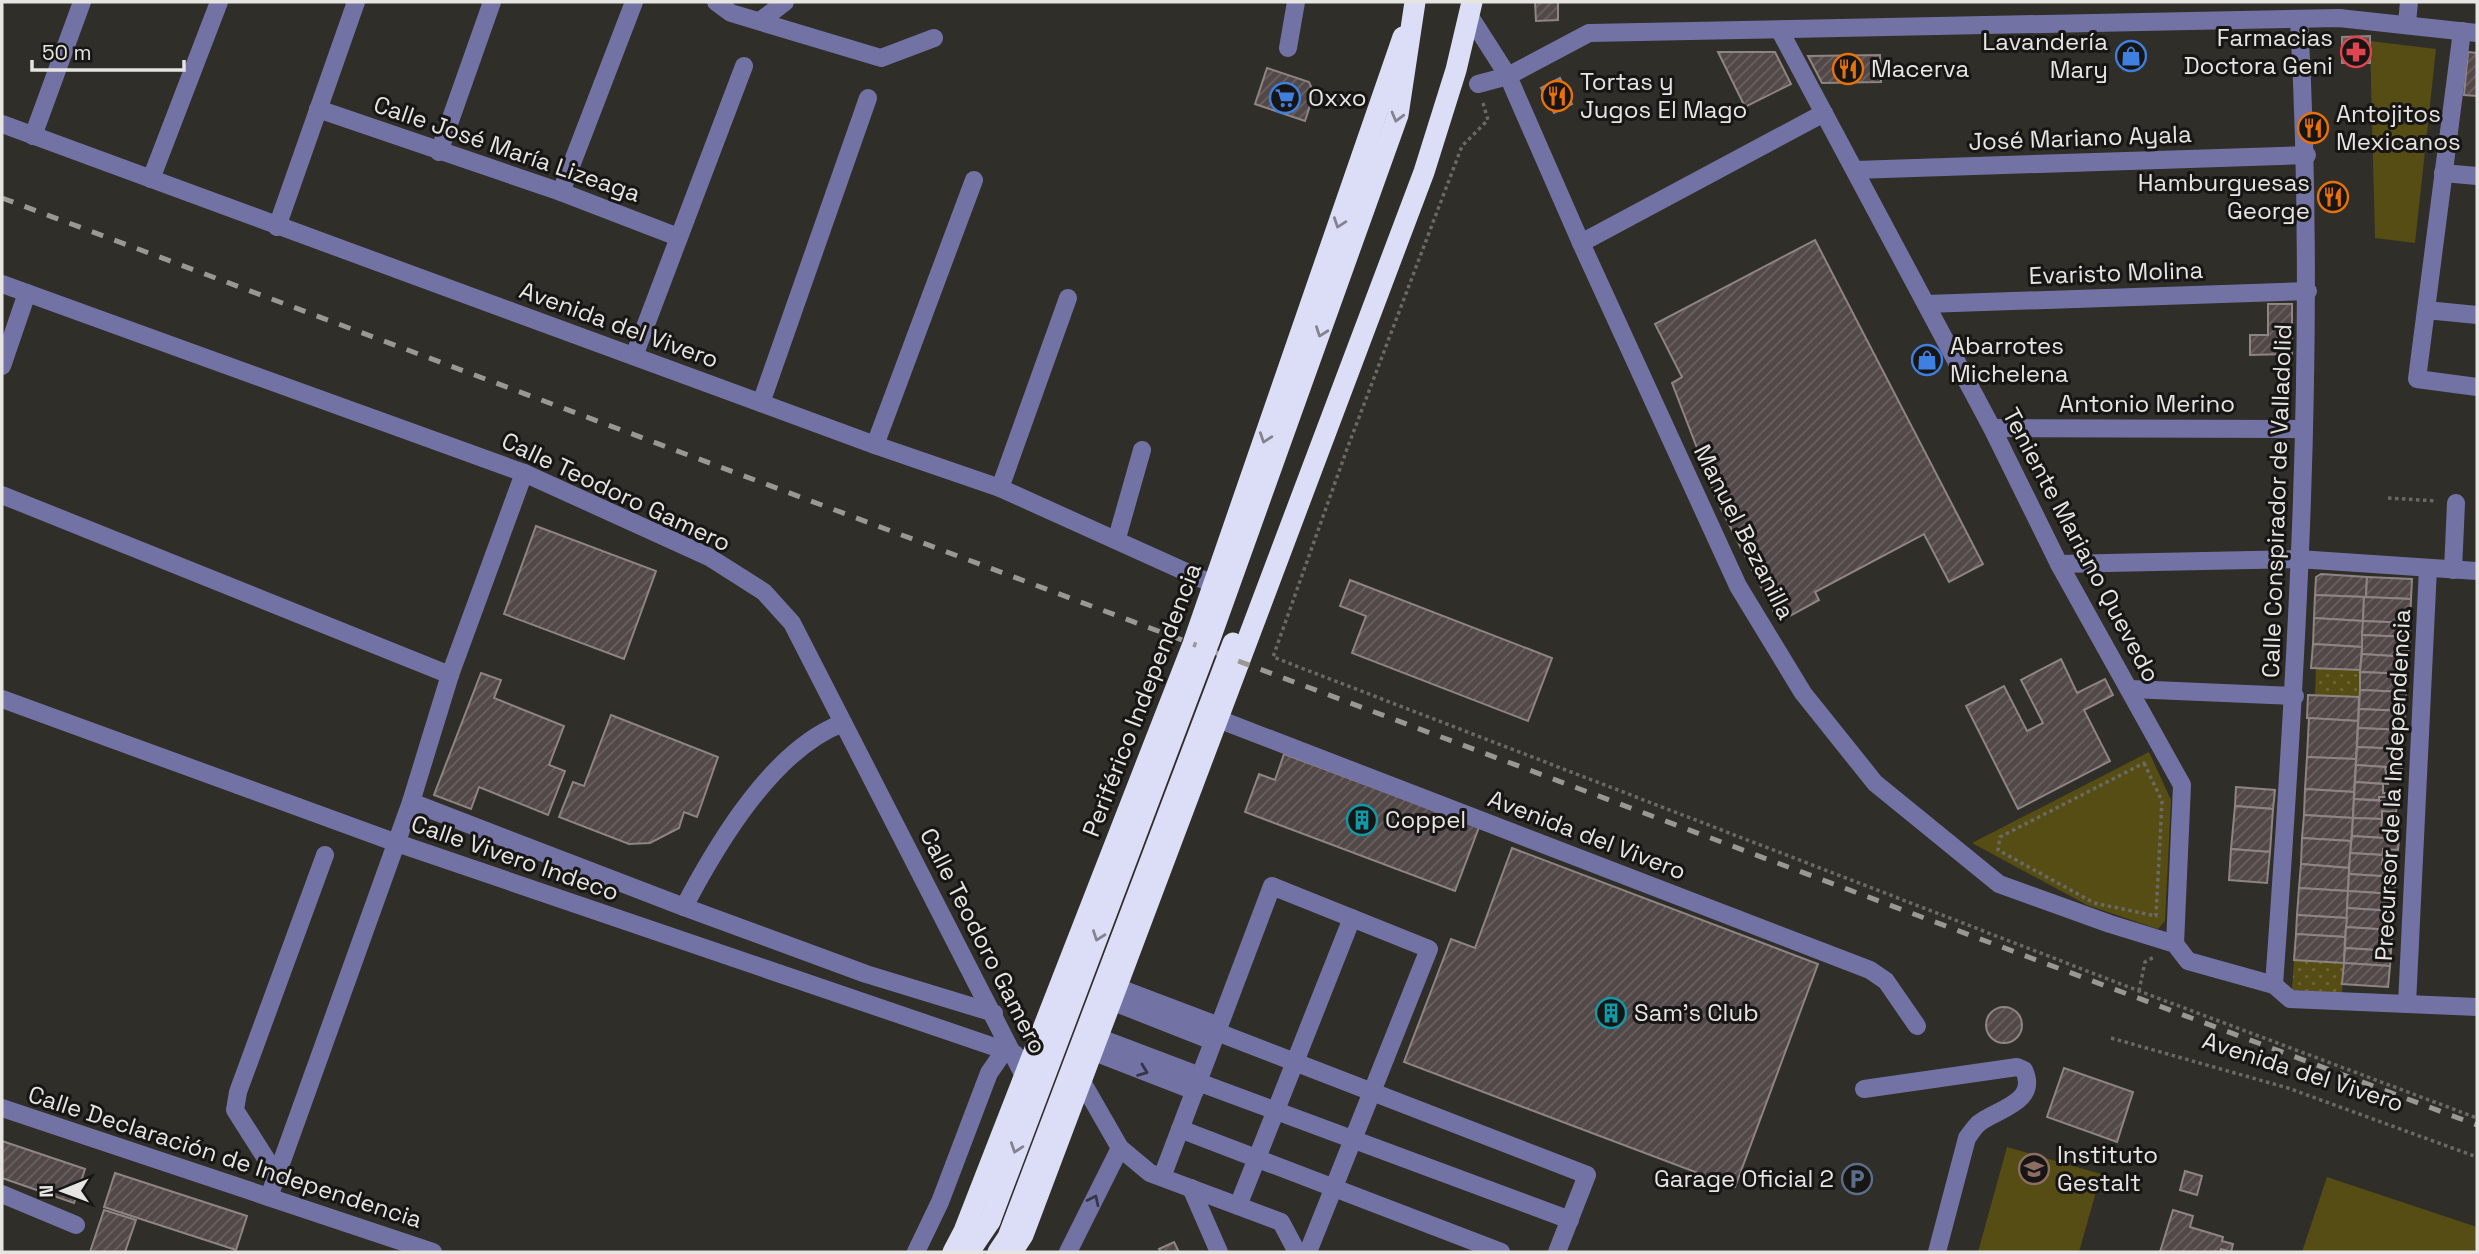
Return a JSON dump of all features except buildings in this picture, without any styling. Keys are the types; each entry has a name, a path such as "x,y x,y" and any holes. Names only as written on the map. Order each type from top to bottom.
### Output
{"highway":[{"name":"Periférico Independencia","path":"953,1252 1026,1080 1196,655 1214,584 1414,2"},
{"path":"970,1252 990,1222 1196,655 1398,115 1414,2"},
{"path":"998,1252 1008,1237 1425,169 1456,70 1470,9"},
{"path":"1012,1252 1023,1235 1218,719 1230,668 1416,166 1443,69 1470,9"},
{"path":"1196,655 1230,668"}],"street":[{"path":"33,136 82,2"},
{"path":"151,179 219,2"},
{"path":"276,227 356,2"},
{"path":"439,152 492,2"},
{"path":"561,192 634,2"},
{"path":"716,2 731,13 881,58 934,38"},
{"path":"760,21 785,2"},
{"path":"1288,48 1296,2"},
{"path":"2407,23 2409,2"},
{"name":"Manuel Bezanilla","path":"1470,9 1508,75 1581,243 1738,586 1803,693 1875,783 1999,884 2174,943 2188,961 2274,985 2290,999 2407,1004"},
{"path":"1478,84 1508,75 1589,33 2339,18 2407,23 2470,32 2443,173 2417,379 2477,387"},
{"name":"Calle Conspirador de Valladolid","path":"2274,985 2295,696 2308,291 2307,155 2299,19"},
{"name":"Teniente Mariano Quevedo","path":"1780,31 1992,428 2059,564 2182,786 2174,943"},
{"path":"634,356 744,66"},
{"path":"761,403 868,98"},
{"name":"Calle José María Lizeaga","path":"318,109 561,192 678,237"},
{"path":"1581,243 1824,113"},
{"name":"Avenida del Vivero","path":"2,124 276,227 874,445 1000,488 1117,538 1214,584"},
{"name":"José Mariano Ayala","path":"1855,170 2307,155"},
{"path":"2443,173 2477,176"},
{"path":"874,445 974,180"},
{"name":"Calle Teodoro Gamero","path":"2,284 524,473 709,557 764,592 792,623 1026,1080"},
{"name":"Evaristo Molina","path":"1926,304 2308,291"},
{"path":"2,366 27,293"},
{"path":"1000,488 1068,298"},
{"path":"2426,310 2477,316"},
{"name":"Antonio Merino","path":"1992,428 2302,429"},
{"path":"1117,538 1142,450"},
{"path":"269,1197 394,842 411,802 450,675 524,473"},
{"path":"2,495 450,675"},
{"path":"2453,570 2456,503"},
{"path":"2059,564 2298,559 2477,571"},
{"name":"Precursor de la Independencia","path":"2407,1004 2428,568"},
{"path":"2130,689 2295,696"},
{"name":"Calle Vivero Indeco","path":"2,699 394,842 1010,1052"},
{"name":"Avenida del Vivero","path":"1218,719 1870,970 1886,981 1917,1026"},
{"path":"684,907 762,785 825,729 843,723"},
{"path":"411,802 866,974 994,1013"},
{"path":"276,1176 236,1110 237,1092 325,855"},
{"path":"1162,1177 1272,886 1429,949 1308,1252"},
{"path":"1238,1206 1297,1063 1352,918"},
{"path":"1113,994 1587,1175 1557,1252"},
{"path":"2407,1004 2477,1007"},
{"path":"1095,1044 1570,1220"},
{"path":"916,1252 940,1202 989,1073 1010,1052"},
{"path":"1864,1089 2017,1067 2024,1069 2028,1078 2027,1086 2014,1105 1978,1124 1967,1138 1937,1252"},
{"path":"1081,1080 1120,1148 1150,1173 1281,1222 1297,1252"},
{"name":"Calle Declaración de Independencia","path":"2,1108 433,1252"},
{"path":"1180,1129 1501,1252"},
{"path":"1068,1252 1120,1148"},
{"path":"1191,1188 1219,1252"},
{"path":"2,1194 76,1225"}],"path":[{"path":"1478,84 1488,120 1462,146 1347,449 1273,657 2139,991 2477,1118"},
{"path":"2388,498 2456,503"},
{"path":"2144,763 2161,801 2156,916 2149,916 2094,903 1998,850 2000,837 2144,763"},
{"path":"2139,991 2145,962 2174,943"},
{"name":"Avenida del Vivero","path":"2111,1038 2288,1088 2477,1157"}],"shaded area":[{"path":"2370,41 2436,49 2415,243 2375,238"},
{"path":"2316,668 2360,670 2359,697 2315,695"},
{"path":"2149,752 2171,800 2165,921 2158,929 2087,905 1972,843"},
{"path":"2294,960 2344,963 2342,993 2292,990"},
{"path":"2007,1147 2101,1174 2079,1252 1978,1252"},
{"path":"2327,1177 2477,1227 2477,1252 2302,1252"}],"railway":[{"path":"2,198 2477,1125"}],"place":[{"name":"Farmacias Doctora Geni","path":"2356,52"},
{"name":"Lavandería Mary","path":"2131,56"},
{"name":"Macerva","path":"1848,69"},
{"name":"Tortas y Jugos El Mago","path":"1557,96"},
{"name":"Oxxo","path":"1285,98"},
{"name":"Antojitos Mexicanos","path":"2313,128"},
{"name":"Hamburguesas George","path":"2333,197"},
{"name":"Abarrotes Michelena","path":"1927,360"},
{"name":"Coppel","path":"1362,820"},
{"name":"Sam's Club","path":"1611,1013"},
{"name":"Instituto Gestalt","path":"2034,1169"},
{"name":"Garage Oficial 2","path":"1857,1179"}]}
